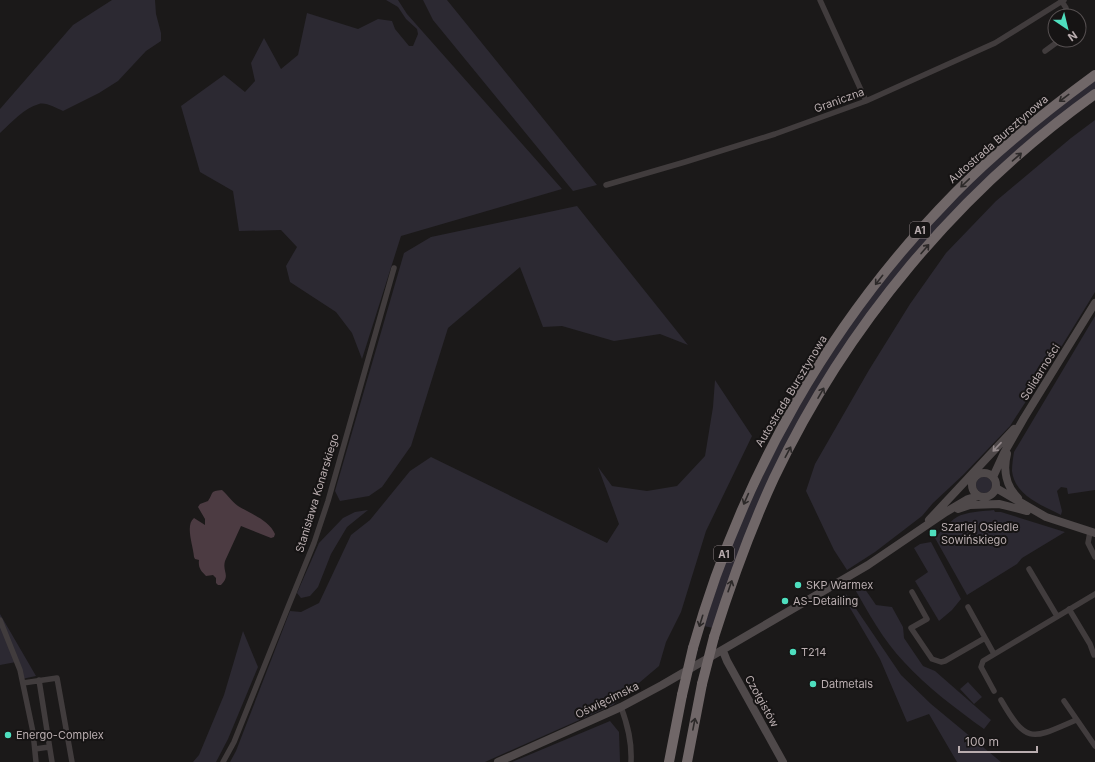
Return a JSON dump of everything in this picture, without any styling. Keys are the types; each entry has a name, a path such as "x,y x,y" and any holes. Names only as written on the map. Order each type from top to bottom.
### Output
{"highway":[{"name":"Autostrada Bursztynowa","path":"669,762 693,648 718,570 738,518 762,464 813,373 871,289 910,241 956,192 999,152 1052,107 1095,75"},
{"name":"A1","path":"687,762 702,684 714,637 732,580 775,477 801,427 836,368 867,322 905,272 942,229 1015,158 1095,94"}],"street":[{"path":"820,0 866,101"},
{"name":"Graniczna","path":"606,185 775,134 866,101 995,43 1062,1"},
{"path":"1045,51 1049,48"},
{"name":"Stanisława Konarskiego","path":"223,762 234,742 314,543 328,501 394,268"},
{"name":"Solidarności","path":"990,475 1095,304"},
{"path":"914,534 1024,418"},
{"path":"1016,431 1005,462 1008,484 1013,494 1018,499 1038,513"},
{"path":"914,534 968,499 978,496 986,498 994,491 996,483 990,475 979,475 976,477 972,484 978,496"},
{"path":"946,512 973,488"},
{"path":"994,491 1038,513 1092,533 1088,543 1095,557"},
{"path":"946,512 970,505 999,504 1038,513"},
{"name":"Oświęcimska","path":"498,762 621,707 723,651 868,565 914,534"},
{"path":"1029,569 1057,616"},
{"path":"912,592 927,619 911,628 932,659 941,662 945,661 985,638"},
{"path":"994,691 981,667 983,662 1095,594"},
{"path":"968,607 994,654"},
{"path":"1069,609 1090,644 1094,655"},
{"path":"0,620 7,640 18,662 33,732 36,762"},
{"name":"Czołgistów","path":"723,651 727,661 783,762"},
{"path":"23,683 57,678 72,762"},
{"path":"39,680 52,762"},
{"path":"1000,700 1013,721 1026,733 1035,735 1043,734 1076,720"},
{"path":"1064,701 1095,746"},
{"path":"621,707 628,724 631,762"},
{"path":"35,749 49,747"}],"shaded area":[{"path":"112,0 155,0 161,41 146,51 118,81 99,93 63,111 45,104 33,106 18,116 0,133 0,109 73,25"},
{"path":"386,0 398,0 407,14 562,189 401,236 362,359 352,333 336,312 290,282 286,266 297,247 281,230 239,231 233,191 200,172 181,106 224,75 245,92 255,81 251,63 264,38 281,69 298,55 307,13 358,29 378,19 392,21 395,29 409,46 413,46 418,34 417,29 406,19 398,7"},
{"path":"423,0 447,0 597,185 573,191 433,20"},
{"path":"1095,79 1095,90 970,195 814,397 713,628 704,626 734,537 788,423 851,323 913,244 964,189 1014,144"},
{"path":"1095,120 1095,292 1010,426 963,475 933,503 922,516 875,552 847,570 834,550 806,491 815,464 869,370 910,304 946,253 996,201 1071,138"},
{"path":"577,206 688,345 660,334 614,341 562,326 543,327 520,267 448,328 411,446 382,487 369,496 340,501 335,491 404,253 431,237"},
{"path":"1095,316 1095,490 1068,494 1067,488 1061,487 1057,491 1062,511 1061,515 1030,499 1018,487 1014,480 1012,471 1014,452"},
{"path":"715,380 752,436 706,531 681,612 666,642 659,666 613,705 485,762 230,762 236,751 290,611 301,612 319,603 351,535 370,520 410,471 431,457 607,543 619,524 598,467 612,486 647,491 677,486 705,456 713,407"},
{"path":"984,477 991,482 992,485 987,492 984,493 977,488 976,485 981,478"},
{"path":"222,490 238,506 264,521 275,534 274,537 271,538 241,526 225,561 224,565 226,576 224,582 221,585 218,585 216,583 216,578 213,575 206,576 203,573 199,567 199,560 195,559 194,557 190,536 190,525 194,518 205,525 205,519 198,507 200,504 208,501 213,492"},
{"path":"368,510 347,527 331,554 318,587 310,596 301,598 297,593 319,543 343,518 355,512"},
{"path":"994,510 995,512 1001,512 1065,532 1022,558 1017,564 967,595 935,538 948,524 961,515"},
{"path":"931,542 961,599 952,610 939,621 915,581 928,572 914,548 920,544"},
{"path":"860,582 876,605 892,607 903,627 904,638 923,666 935,671 991,720 984,729 952,706 932,689 896,653 876,626 853,586"},
{"path":"846,594 901,675 931,704 1001,762 957,762 929,714 907,722 880,659 843,596"},
{"path":"0,614 36,676 22,679 16,662 0,665"},
{"path":"243,631 258,667 228,739 216,762 193,762 199,755 224,695"},
{"path":"968,682 982,697 974,704 960,689"},
{"path":"610,721 619,732 620,762 512,762"}],"place":[{"name":"Szarlej Osiedle Sowińskiego","path":"933,533"},
{"name":"SKP Warmex","path":"798,585"},
{"name":"AS-Detailing","path":"785,601"},
{"name":"T214","path":"793,652"},
{"name":"Datmetals","path":"813,684"},
{"name":"Energo-Complex","path":"8,735"}]}
